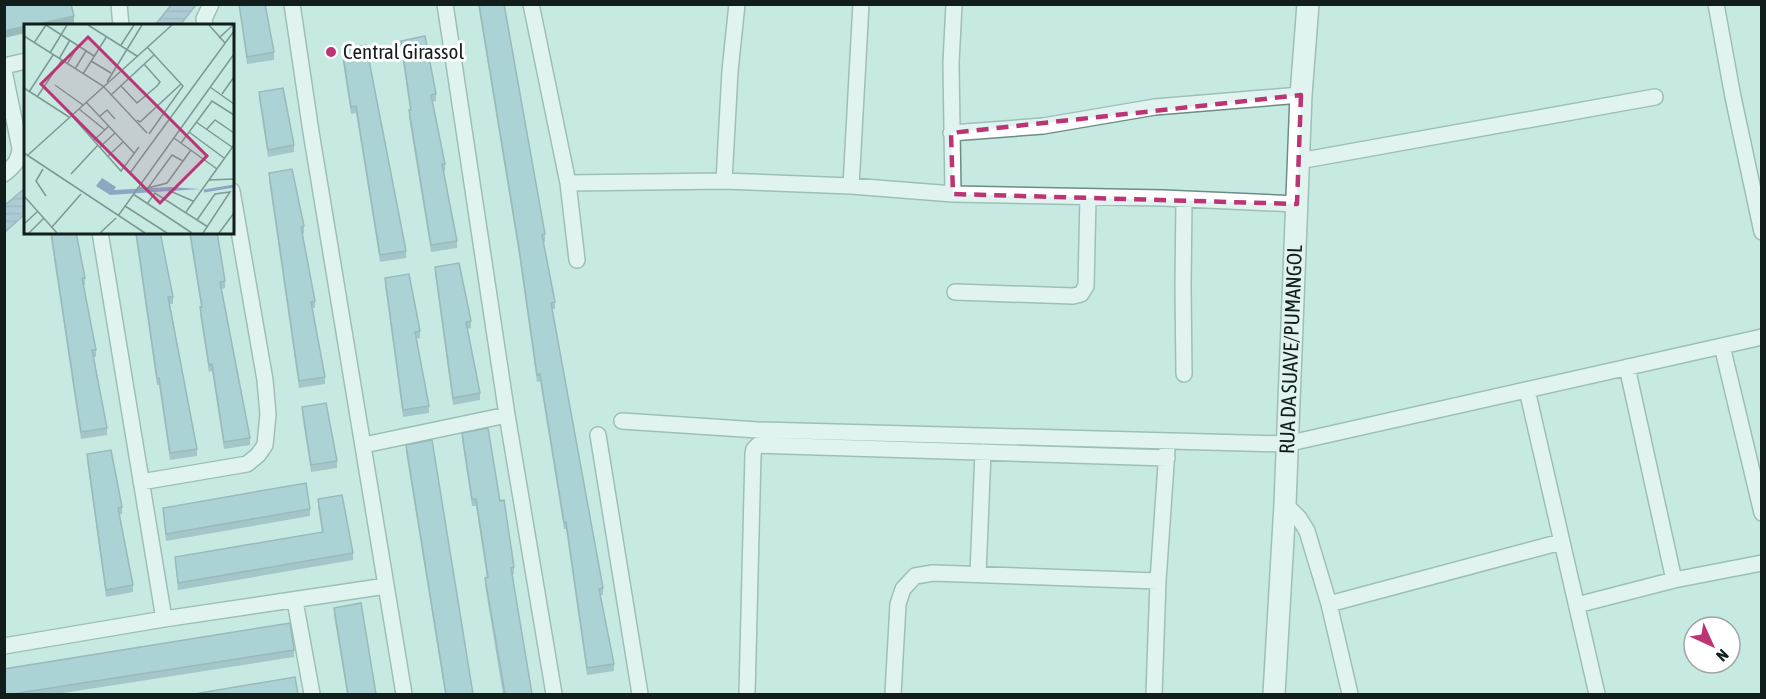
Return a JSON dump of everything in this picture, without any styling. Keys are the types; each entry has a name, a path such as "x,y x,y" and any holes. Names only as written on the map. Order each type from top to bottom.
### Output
{"street":[{"path":"119,4 121,24"},
{"path":"203,24 211,4"},
{"path":"292,4 404,694"},
{"path":"445,4 507,415 554,694"},
{"path":"531,4 568,183 577,260"},
{"path":"724,181 730,71 737,4"},
{"path":"852,186 861,4"},
{"path":"953,194 951,133 954,4"},
{"name":"RUA DA SUAVE/PUMANGOL","path":"1274,694 1285,504 1301,95 1308,4"},
{"path":"1716,4 1761,232"},
{"path":"4,174 15,166 20,158 20,148 4,68 24,62"},
{"path":"951,133 1043,126 1155,107 1301,95"},
{"path":"1299,161 1655,97"},
{"path":"568,183 724,181 852,186 953,194 1298,204"},
{"path":"955,292 1073,296 1081,294 1086,286 1088,198"},
{"path":"1184,200 1184,374"},
{"path":"141,482 247,464 265,445 268,414 265,381 234,203"},
{"path":"100,234 164,619"},
{"path":"622,421 758,430 1286,444 1761,337"},
{"path":"1722,345 1761,513"},
{"path":"1627,367 1674,580"},
{"path":"1527,390 1597,694"},
{"path":"364,445 507,415"},
{"path":"598,435 640,694"},
{"path":"1154,694 1158,581 1168,441"},
{"path":"747,694 754,449 758,445 1167,458"},
{"path":"978,574 983,452"},
{"path":"1285,504 1304,524 1329,604 1350,694"},
{"path":"1329,604 1562,542"},
{"path":"1577,605 1674,580 1761,563"},
{"path":"893,694 897,604 903,589 915,576 933,573 1158,581"},
{"path":"4,646 164,619 386,586"},
{"path":"295,601 312,694"}],"highlighted area":[{"path":"1301,95 1297,204 953,194 951,133"}],"water":[{"path":"171,5 196,5 181,24 156,24"},
{"path":"24,189 24,215 5,232 5,205"}],"building":[{"path":"4,4 71,4 74,16 39,24 24,24 24,26 4,31"},
{"path":"239,4 265,4 274,52 247,57"},
{"path":"479,4 504,4 545,234 542,235 555,302 551,303 603,588 599,589 614,664 587,668 566,522 564,522 540,374 537,375 519,248"},
{"path":"425,36 436,94 431,95 457,241 431,245 409,110 411,110 401,41"},
{"path":"366,45 406,251 380,255 356,106 351,107 342,49"},
{"path":"283,88 294,145 268,150 259,92"},
{"path":"292,169 304,226 301,227 315,301 311,302 325,377 299,381 269,173"},
{"path":"51,234 76,234 85,278 82,278 96,350 92,350 107,428 81,432"},
{"path":"136,234 160,234 173,297 168,297 197,449 170,453 159,378 157,378"},
{"path":"190,234 217,234 225,281 220,282 250,438 224,442 212,364 209,365 200,307 202,307"},
{"path":"459,263 471,321 466,322 480,393 453,398 435,267"},
{"path":"409,274 420,331 415,332 429,406 403,410 385,278"},
{"path":"326,403 337,461 311,465 302,407"},
{"path":"488,428 500,501 504,500 514,567 511,568 532,694 505,694 485,578 488,577 476,499 472,499 462,433"},
{"path":"432,440 473,694 446,694 406,445"},
{"path":"111,450 122,507 118,508 133,585 106,590 87,454"},
{"path":"306,483 310,509 166,534 163,508"},
{"path":"342,495 353,553 178,583 175,557 323,532 318,499"},
{"path":"361,603 376,694 348,694 334,608"},
{"path":"290,623 294,650 4,694 4,669"},
{"path":"295,677 298,694 194,694"}],"place":[{"name":"Central Girassol","path":"331,52"}]}
